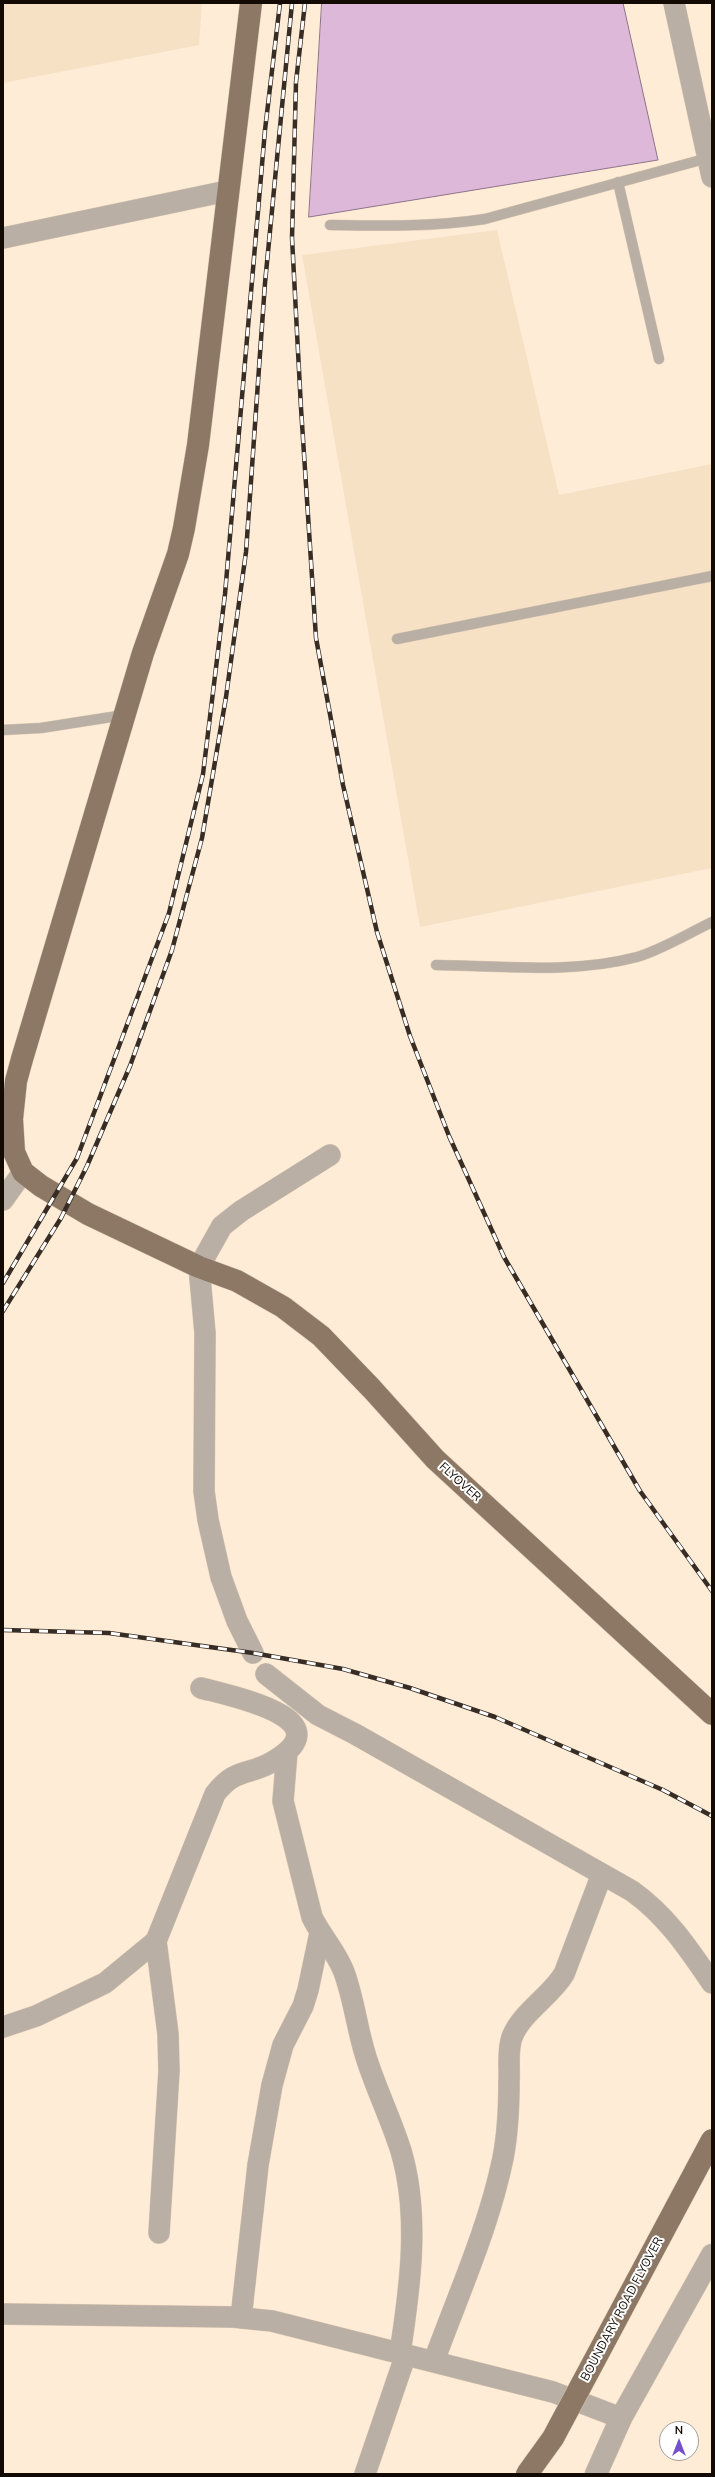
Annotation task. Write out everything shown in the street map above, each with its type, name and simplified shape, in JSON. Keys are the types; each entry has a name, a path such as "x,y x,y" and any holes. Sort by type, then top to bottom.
{"main road":[{"path":"23,1172 16,1158 12,1136 16,1081 124,715 178,554 189,501 251,3"},
{"name":"FLYOVER","path":"23,1172 41,1186 88,1214 199,1267 237,1281 270,1300 321,1336 372,1389 435,1459 712,1714"},
{"name":"BOUNDARY ROAD FLYOVER","path":"527,2474 553,2438 712,2140"}],"street":[{"path":"674,3 711,164"},
{"path":"3,238 227,191"},
{"path":"253,1653 237,1621 221,1577 208,1520 204,1491 205,1333 199,1267 222,1226 241,1211 330,1155"},
{"path":"3,1200 23,1172"},
{"path":"266,1674 318,1715 355,1734 602,1874 652,1906 680,1935 712,1983"},
{"path":"3,2027 36,2016 105,1984 156,1941 215,1794 224,1782 237,1773 271,1763 287,1752 297,1736 295,1727 286,1717 254,1701 201,1688"},
{"path":"287,1752 283,1791 285,1811 299,1857 312,1917 320,1933 335,1952 344,1972 366,2056 401,2152 409,2188 411,2216 408,2298 403,2353 365,2474"},
{"path":"434,2361 495,2191 503,2158 509,2128 509,2056 512,2037 521,2022 555,1989 564,1974 602,1874"},
{"path":"241,2318 258,2165 272,2085 283,2045 303,2006 308,1990 320,1933"},
{"path":"156,1941 168,2034 169,2071 158,2233"},
{"path":"596,2474 622,2418 712,2255"},
{"path":"3,2314 241,2318 272,2321 553,2392 622,2418"}],"lane":[{"path":"330,225 449,225 485,219 618,182 711,164"},
{"path":"618,182 659,359"},
{"path":"397,639 712,576"},
{"path":"3,730 41,728 124,715"},
{"path":"436,965 572,966 605,964 639,956 712,922"}],"shaded area":[{"path":"3,3 202,3 199,45 3,83"},
{"path":"497,230 559,495 712,464 712,868 420,927 302,255"}],"building":[{"path":"322,3 623,3 658,160 309,217"}],"railway":[{"path":"3,1283 77,1158 169,913 203,774 225,594 265,130 280,3"},
{"path":"3,1311 61,1218 87,1166 130,1066 172,950 202,838 226,697 246,552 265,283 292,3"},
{"path":"305,3 296,82 292,238 316,638 343,785 377,932 410,1036 449,1136 504,1257 640,1491 712,1591"},
{"path":"3,1630 109,1633 253,1653 343,1669 410,1688 495,1717 663,1790 712,1816"}]}
